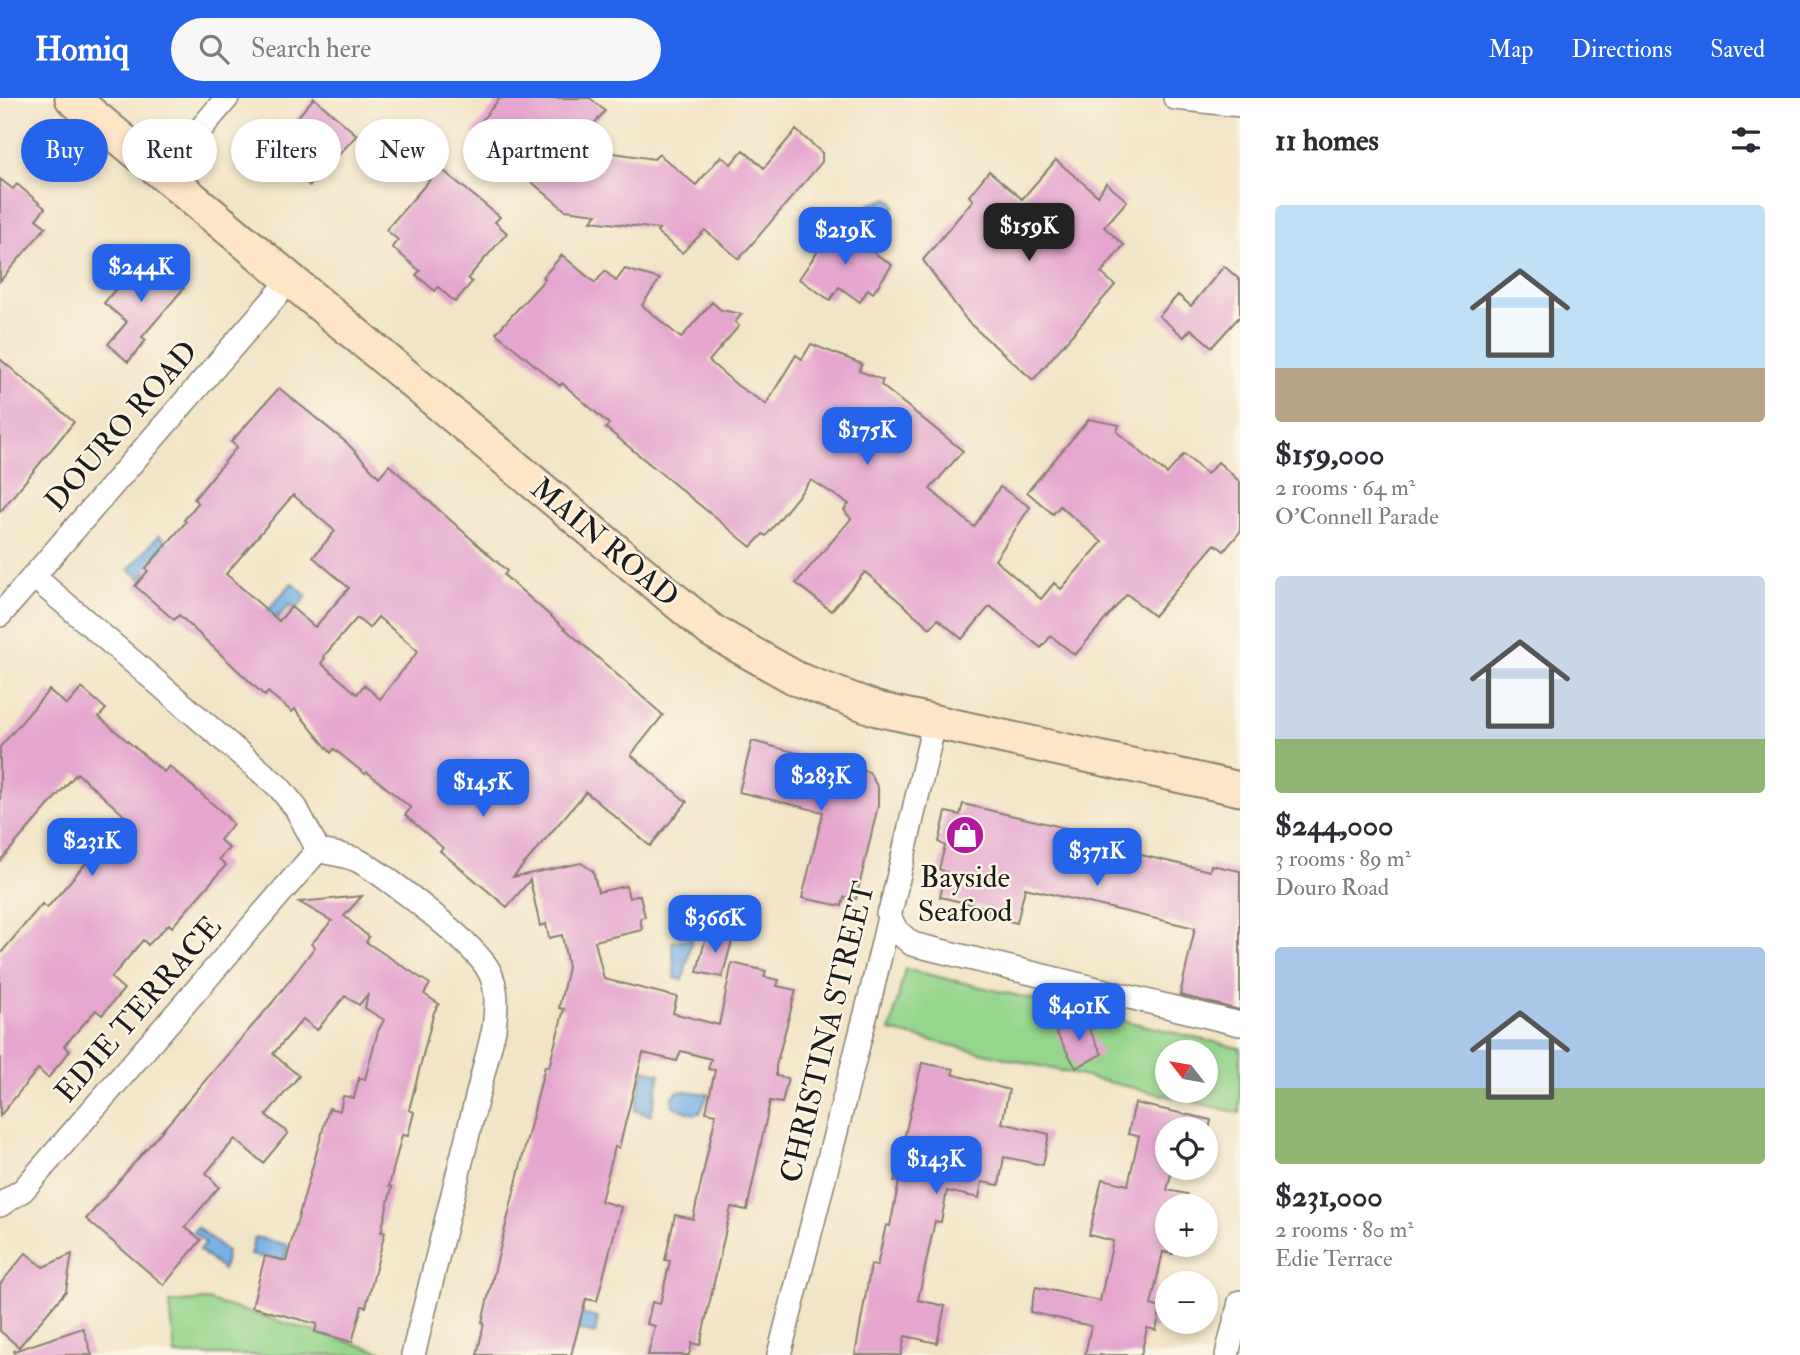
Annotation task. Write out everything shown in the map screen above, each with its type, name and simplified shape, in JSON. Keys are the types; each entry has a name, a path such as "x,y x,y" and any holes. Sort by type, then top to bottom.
{"main road":[{"name":"MAIN ROAD","path":"72,98 122,139"},
{"name":"MAIN ROAD","path":"174,182 712,631 797,679 877,709 1240,789"}],"street":[{"path":"209,119 227,98"},
{"path":"1175,98 1240,105"},
{"name":"DOURO ROAD","path":"0,615 291,279"},
{"path":"33,576 279,787 296,808 318,850 356,859 378,872 471,950 489,970 497,997 494,1029 413,1355"},
{"name":"CHRISTINA STREET","path":"779,1355 872,990 934,723"},
{"name":"EDIE TERRACE","path":"0,1205 23,1190 318,850"},
{"path":"888,914 896,930 912,944 1240,1024"},
{"path":"1227,1355 1240,1302"}],"green space":[{"path":"905,969 1206,1040 1155,1040 1155,1093 890,1031"},
{"path":"1218,1043 1240,1048 1240,1113 1197,1103 1218,1103"},
{"path":"207,1300 383,1352 382,1355 175,1355 170,1303"}],"water":[{"path":"889,198 895,204 891,215 881,220 870,232 862,233 854,226 853,218 871,204"},
{"path":"159,535 170,545 164,552 161,550 141,579 129,569"},
{"path":"292,583 307,596 296,609 290,604 273,622 264,614"},
{"path":"692,938 683,980 675,978 672,942"},
{"path":"644,1070 660,1074 651,1115 635,1111"},
{"path":"677,1092 708,1094 700,1113 693,1114 673,1106 672,1099"},
{"path":"197,1227 227,1252 223,1270 199,1250 206,1243 193,1232"},
{"path":"255,1237 288,1245 284,1260 250,1255"},
{"path":"558,1309 598,1318 595,1334 563,1325"}],"building":[{"path":"314,98 338,119 296,119"},
{"path":"500,98 590,98 605,111 598,119 483,119"},
{"path":"341,121 355,133 355,137 341,152"},
{"path":"796,130 822,153 822,162 739,259 705,230 682,253 657,232 659,229 591,221 597,214 565,210 532,182 613,182 613,153 654,159 659,154 696,185 721,156 731,164 743,150 764,168"},
{"path":"1056,160 1098,196 1106,183 1127,201 1104,227 1124,245 1101,273 1115,285 1033,380 968,322 923,260 973,200 969,196 989,171 1022,199"},
{"path":"449,175 500,217 495,222 507,233 468,278 472,282 455,302 438,287 435,291 416,275 420,271 392,247 398,240 386,230 428,182 449,182"},
{"path":"0,179 13,189 17,184 45,208 36,219 46,227 0,281"},
{"path":"835,226 892,265 873,293 868,289 860,302 839,287 830,300 799,279"},
{"path":"145,254 184,288 142,337 146,340 128,362 108,344 127,322 104,303"},
{"path":"562,255 595,283 605,271 616,281 625,269 660,279 642,305 681,338 712,302 721,310 742,314 735,322 739,326 709,361 738,386 766,404 796,355 802,359 811,344 862,364 859,371 883,380 881,385 963,451 930,489 974,527 1000,487 1030,507 995,560 1041,599 1054,583 1061,589 1102,542 1060,506 1053,514 1027,492 1089,419 1119,425 1117,432 1167,474 1184,454 1207,474 1218,462 1240,482 1240,532 1224,551 1215,544 1154,616 1127,594 1075,655 1051,636 1041,648 990,606 962,639 938,619 930,628 865,572 831,611 796,583 851,519 844,510 849,504 811,480 766,536 763,534 751,547 606,428 609,424 562,383 560,386 496,333 545,279 543,277"},
{"path":"1224,266 1240,280 1240,316 1212,347 1191,329 1184,337 1159,316 1178,295 1191,306"},
{"path":"0,359 74,422 0,512"},
{"path":"279,388 347,443 379,477 389,465 507,571 504,575 663,715 631,755 687,802 650,846 586,792 513,877 581,863 593,871 598,892 626,886 629,898 640,895 645,917 640,918 642,930 595,941 604,979 677,997 673,1013 719,1025 732,963 766,971 764,977 779,980 777,986 796,990 776,1066 776,1076 788,1078 782,1103 770,1101 747,1210 731,1207 700,1345 692,1343 689,1355 648,1355 655,1326 647,1324 652,1302 660,1304 670,1261 665,1260 675,1215 693,1219 716,1114 706,1112 715,1070 708,1069 711,1059 681,1051 677,1061 643,1053 619,1148 615,1147 601,1201 621,1207 597,1301 586,1299 571,1355 477,1355 484,1323 482,1322 545,1066 549,1067 564,1009 559,1008 568,967 562,935 549,938 546,924 540,926 530,880 507,907 440,851 443,848 405,815 411,808 334,749 331,753 295,709 292,712 268,692 265,696 179,615 174,620 135,586 148,571 145,569 186,522 184,520 198,503 194,499 237,447 231,442","holes":["293,495 335,531 313,557 349,588 315,627 291,607 279,621 226,574","378,617 418,651 380,699 364,685 357,694 321,663 325,658 323,657 357,618 369,628"]},
{"path":"82,688 106,709 99,717 164,772 169,766 233,824 220,840 229,848 219,859 226,865 172,927 169,924 148,945 143,940 111,978 124,989 102,1015 96,1010 64,1046 70,1051 48,1078 38,1069 0,1116 0,954 42,904 47,908 126,817 77,773 0,861 0,747 49,690 67,705"},
{"path":"752,741 869,772 878,788 878,806 856,899 844,897 842,906 802,898 823,812 739,792"},
{"path":"963,804 1083,832 1080,841 1210,871 1211,865 1240,871 1240,1010 1180,995 1195,928 1025,888 1017,923 986,916 988,908 940,897 946,872 939,869 945,846 939,842 946,812 960,815"},
{"path":"362,896 344,916 369,937 366,942 430,984 424,994 439,1004 434,1012 409,1110 414,1112 408,1136 402,1135 389,1186 392,1187 381,1232 385,1232 366,1307 362,1306 352,1342 315,1332 317,1324 252,1307 265,1256 286,1261 329,1108 340,1111 343,1096 354,1098 359,1078 365,1079 378,1031 384,1020 365,1008 368,994 359,1005 345,996 317,1030 303,1019 273,1054 299,1076 266,1115 288,1133 263,1163 235,1139 206,1173 219,1187 185,1227 201,1240 164,1285 86,1219 272,1003 315,947 311,944 332,921 299,902"},
{"path":"707,932 733,938 722,977 697,972"},
{"path":"1083,1017 1102,1054 1076,1068 1056,1032"},
{"path":"922,1063 954,1069 952,1074 1009,1090 1002,1123 1049,1134 1043,1165 1004,1157 999,1185 982,1182 979,1198 947,1191 941,1222 935,1221 918,1300 945,1306 937,1343 905,1336 901,1355 855,1355 871,1265 877,1266 886,1225 890,1226 899,1182 894,1181"},
{"path":"1135,1103 1198,1117 1155,1117 1155,1180 1170,1180 1167,1190 1187,1194 1155,1194 1155,1257 1162,1257 1159,1271 1155,1271 1151,1305 1155,1306 1155,1330 1147,1328 1141,1355 1085,1355 1091,1326 1030,1312 1036,1287 1100,1301 1113,1241 1089,1235 1102,1179 1128,1185 1139,1136 1128,1134"},
{"path":"26,1253 43,1267 72,1254 66,1291 19,1347 0,1331 0,1284"},
{"path":"83,1328 92,1355 15,1355 14,1351"}],"place":[{"name":"Bayside Seafood","path":"965,835"}]}
